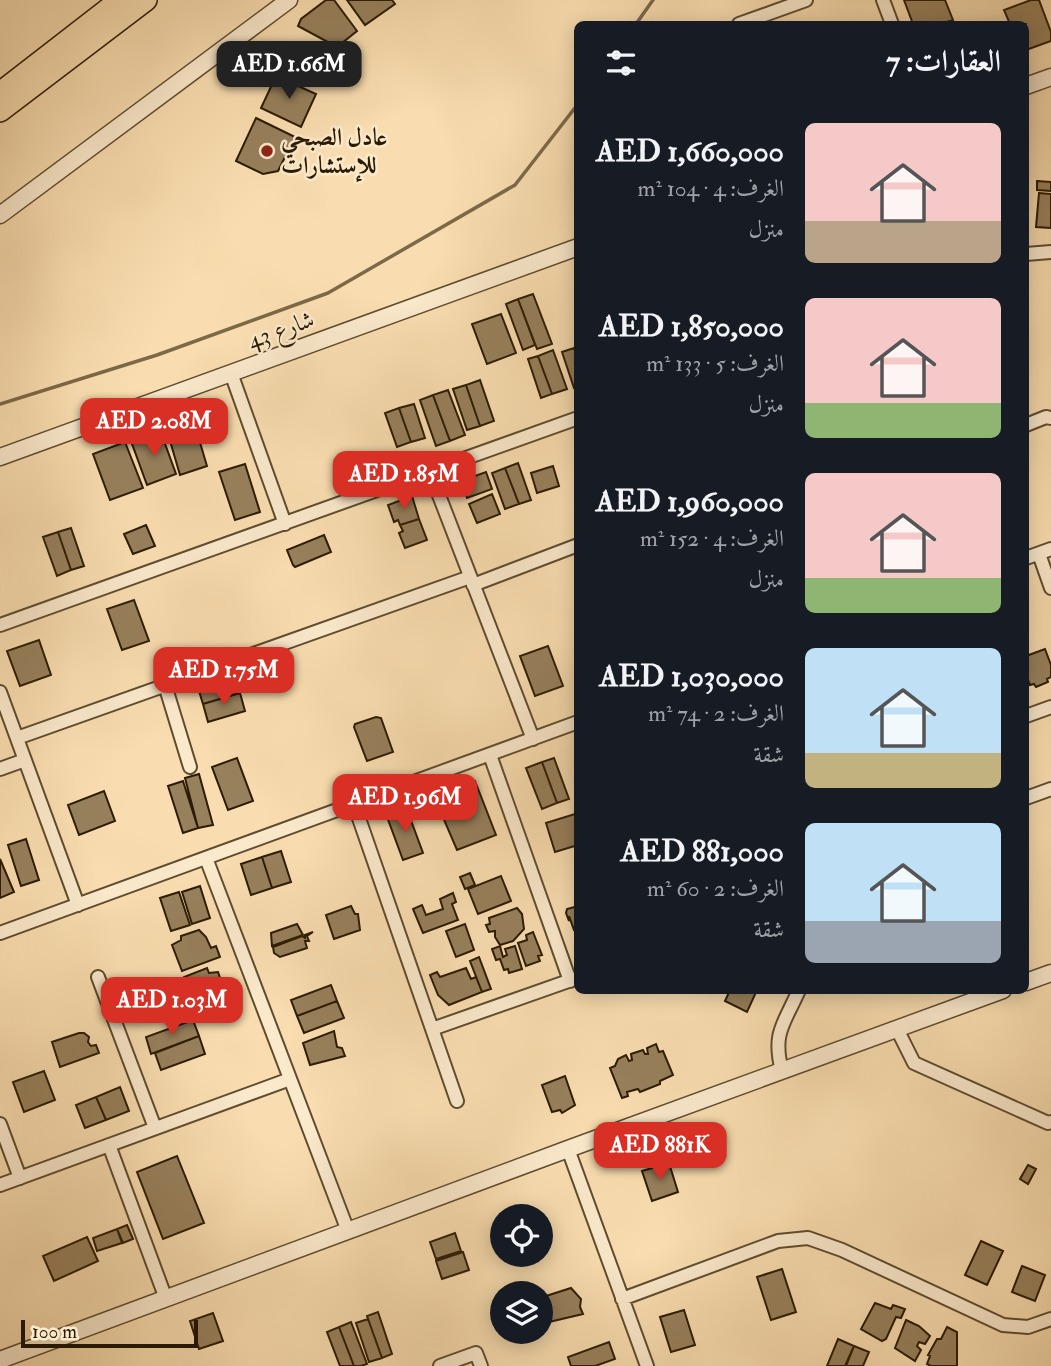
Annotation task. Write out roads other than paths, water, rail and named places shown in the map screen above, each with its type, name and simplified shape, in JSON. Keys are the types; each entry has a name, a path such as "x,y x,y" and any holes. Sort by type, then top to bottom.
{"main road":[{"path":"0,93 120,0"},
{"path":"0,111 146,0"}],"street":[{"path":"0,215 289,0"},
{"path":"747,21 806,0"},
{"path":"883,0 891,21"},
{"path":"1029,85 1051,77"},
{"name":"شارع 43","path":"0,457 574,248"},
{"path":"1029,254 1051,252"},
{"path":"231,373 285,524"},
{"path":"1029,424 1046,417 1051,418"},
{"path":"0,625 574,419"},
{"path":"430,472 533,739"},
{"path":"17,738 574,546"},
{"path":"1045,552 1051,588"},
{"path":"165,685 190,767"},
{"path":"0,692 78,905"},
{"path":"1029,715 1051,707"},
{"path":"0,933 574,724"},
{"path":"432,1029 574,979 490,755"},
{"path":"0,769 25,760"},
{"path":"1029,797 1051,789"},
{"path":"354,804 457,1101"},
{"path":"206,858 348,1231"},
{"path":"1029,981 1051,973"},
{"path":"98,976 155,1128"},
{"path":"782,1071 777,1038 797,994"},
{"path":"0,1360 23,1359 166,1299 992,994"},
{"path":"897,1029 914,1063 1050,1125"},
{"path":"0,1185 290,1079"},
{"path":"0,1124 20,1178"},
{"path":"108,1145 166,1299"},
{"path":"568,1149 647,1366"},
{"path":"622,1299 778,1241 808,1238 842,1250 1003,1325 1028,1326 1051,1319"},
{"path":"440,1366 476,1353 481,1366"}],"waterway":[{"path":"638,21 653,0"},
{"path":"0,404 157,355 328,293 515,185 574,109"}],"place":[{"name":"عادل الصبحي للإستشارات","path":"267,151"}]}
